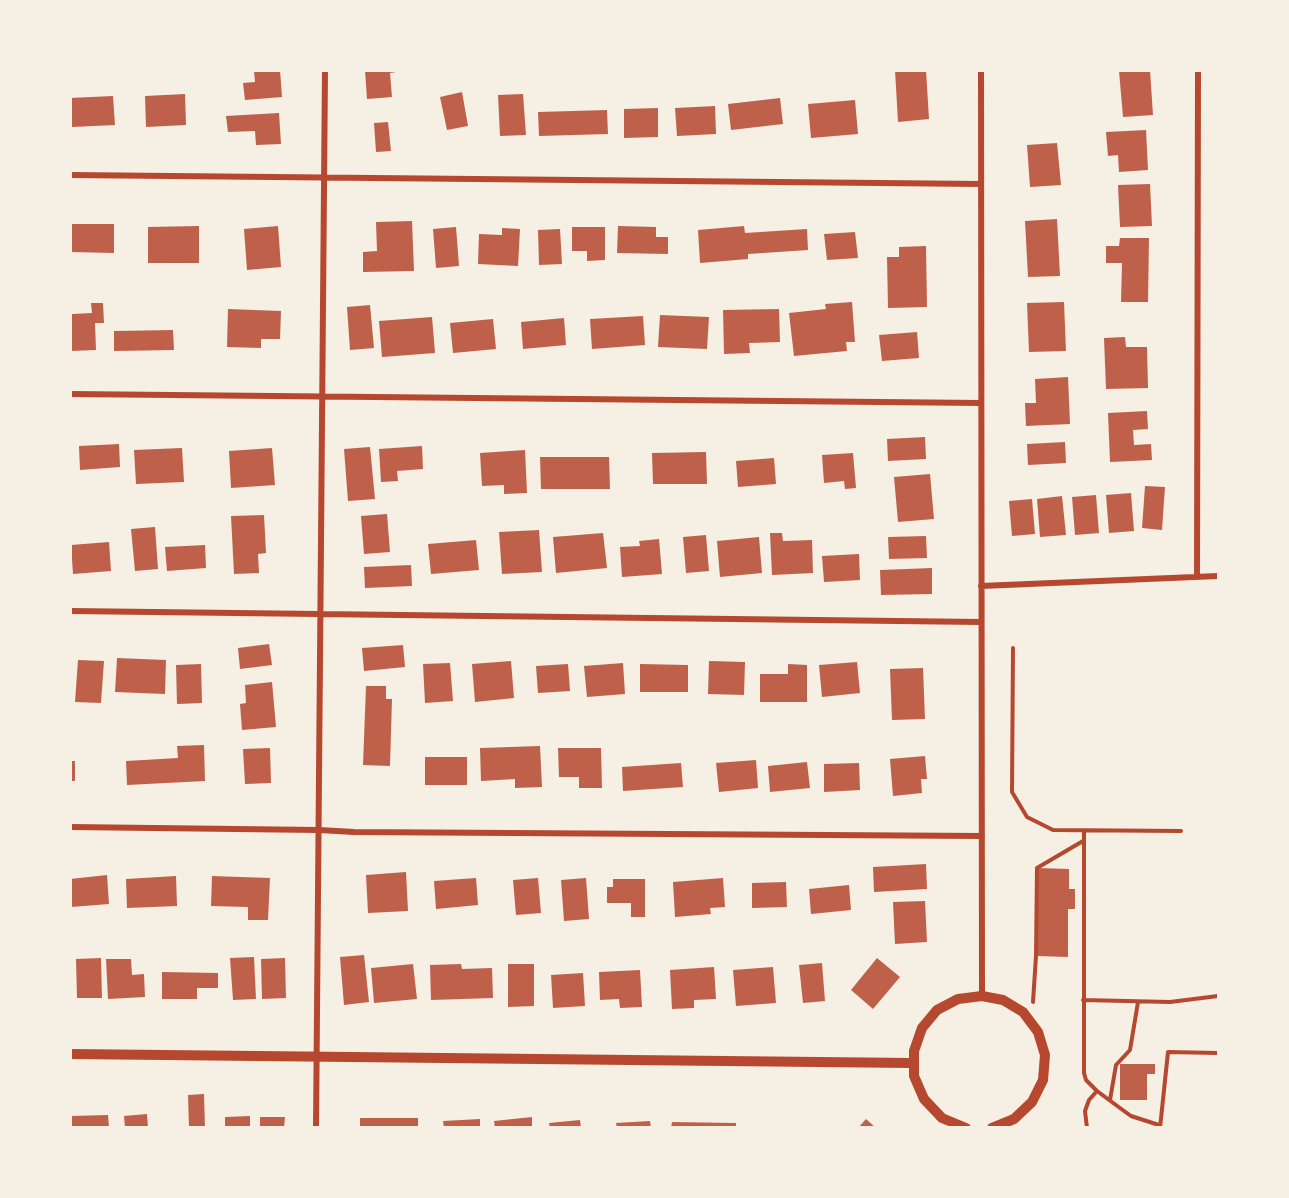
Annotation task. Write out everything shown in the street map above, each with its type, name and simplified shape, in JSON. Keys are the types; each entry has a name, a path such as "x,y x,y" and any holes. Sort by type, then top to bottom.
{"street":[{"path":"316,1128 326,70"},
{"path":"981,70 982,996"},
{"path":"1197,577 1198,70"},
{"path":"70,175 981,184"},
{"path":"70,394 981,402"},
{"path":"981,586 1218,576"},
{"path":"70,611 981,622"},
{"path":"70,827 354,832 982,836"},
{"path":"966,1128 942,1118 924,1100 916,1082 912,1063 917,1039 929,1018 937,1010 953,1001 970,996 982,996 1003,1000 1031,1021 1038,1032 1045,1055 1043,1080 1032,1102 1014,1119 992,1128"},
{"path":"70,1054 316,1056 357,1059 912,1063"}],"path":[{"path":"1013,648 1012,792 1027,817 1053,830 1181,831"},
{"path":"1084,831 1083,1000 1086,1080 1131,1116 1160,1126 1168,1052 1218,1053"},
{"path":"1031,1021 1036,956 1037,868 1084,840"},
{"path":"1083,1000 1170,1002 1218,996"},
{"path":"1110,1101 1116,1065 1130,1050 1138,1002"},
{"path":"1087,1128 1085,1111 1089,1100 1097,1091"}],"building":[{"path":"280,70 282,97 245,100 243,83 255,82 254,71"},
{"path":"365,70 396,70 390,73 392,97 367,99"},
{"path":"895,70 926,70 929,119 898,122"},
{"path":"1150,70 1153,115 1123,117 1119,71"},
{"path":"462,92 468,126 447,130 440,97"},
{"path":"185,94 186,125 146,127 145,96"},
{"path":"523,94 526,135 500,136 498,95"},
{"path":"113,96 115,125 72,127 70,98"},
{"path":"780,98 783,124 731,130 728,104"},
{"path":"855,100 858,134 811,138 808,104"},
{"path":"715,106 716,134 677,136 675,108"},
{"path":"658,108 658,137 624,138 624,109"},
{"path":"607,110 608,134 539,136 538,112"},
{"path":"279,113 281,144 256,145 255,131 228,132 226,116"},
{"path":"388,122 391,151 376,152 374,123"},
{"path":"1146,130 1148,170 1119,172 1118,155 1108,156 1106,132"},
{"path":"1057,143 1061,185 1030,187 1027,145"},
{"path":"1150,184 1152,226 1120,227 1118,185"},
{"path":"1057,219 1060,276 1028,277 1025,221"},
{"path":"412,221 414,271 363,272 363,252 377,251 376,222"},
{"path":"70,224 114,224 114,253 70,252"},
{"path":"199,226 199,263 148,263 148,227"},
{"path":"278,226 281,267 247,270 244,229"},
{"path":"618,226 656,227 656,237 668,237 668,254 617,253"},
{"path":"744,226 745,233 807,229 808,250 748,254 748,259 700,263 698,230"},
{"path":"456,227 459,266 436,268 433,229"},
{"path":"572,227 605,227 605,260 587,261 587,251 572,251"},
{"path":"502,228 520,229 518,266 478,264 479,234 502,235"},
{"path":"560,229 562,264 539,265 538,230"},
{"path":"855,232 858,258 827,260 824,234"},
{"path":"1120,238 1149,238 1148,302 1121,302 1122,263 1106,263 1106,246 1119,246"},
{"path":"926,246 927,307 888,308 887,257 899,257 899,247"},
{"path":"852,302 855,342 846,342 847,351 794,356 789,313 826,309 825,304"},
{"path":"1064,302 1066,351 1029,352 1027,303"},
{"path":"91,303 103,303 104,323 95,323 96,350 70,351 72,314 92,313"},
{"path":"370,305 374,348 350,350 347,307"},
{"path":"228,309 281,311 280,339 261,339 261,348 227,347"},
{"path":"779,309 780,342 749,343 750,353 724,354 723,310"},
{"path":"660,315 709,317 707,349 658,347"},
{"path":"643,316 645,345 592,349 590,319"},
{"path":"432,317 435,353 382,357 379,321"},
{"path":"564,318 566,345 523,349 521,322"},
{"path":"493,319 496,349 453,353 450,323"},
{"path":"173,330 174,350 114,351 114,331"},
{"path":"917,332 919,358 882,361 879,335"},
{"path":"1125,337 1126,347 1147,347 1148,388 1106,389 1104,338"},
{"path":"1068,377 1070,424 1026,426 1025,403 1036,403 1035,379"},
{"path":"1147,411 1148,429 1133,430 1134,445 1151,444 1152,460 1110,462 1108,413"},
{"path":"925,437 926,459 888,461 887,439"},
{"path":"1065,442 1066,463 1028,465 1027,444"},
{"path":"119,444 120,467 80,470 79,446"},
{"path":"422,446 423,469 397,471 398,481 381,482 379,449"},
{"path":"370,447 375,499 348,501 344,449"},
{"path":"182,448 184,482 136,484 134,450"},
{"path":"272,448 275,485 231,488 229,451"},
{"path":"525,450 527,493 504,494 504,485 482,486 480,453"},
{"path":"706,452 707,484 653,484 652,453"},
{"path":"853,453 856,488 845,489 844,481 824,483 822,455"},
{"path":"540,457 609,457 610,489 541,489"},
{"path":"774,458 776,484 738,487 736,461"},
{"path":"930,474 934,519 898,522 894,477"},
{"path":"1145,486 1165,487 1162,530 1142,528"},
{"path":"1131,493 1134,531 1109,533 1106,495"},
{"path":"1096,495 1099,533 1075,535 1072,497"},
{"path":"1062,496 1066,535 1040,537 1037,499"},
{"path":"1032,499 1035,534 1012,536 1009,501"},
{"path":"387,514 390,552 364,554 361,516"},
{"path":"264,515 266,553 258,554 259,573 234,574 231,516"},
{"path":"155,527 158,569 135,571 131,529"},
{"path":"539,530 542,572 502,574 499,532"},
{"path":"603,533 607,568 556,573 553,537"},
{"path":"770,533 782,533 783,541 812,540 813,573 772,575"},
{"path":"706,535 709,571 686,573 683,537"},
{"path":"926,536 927,558 889,559 888,537"},
{"path":"759,537 762,573 720,577 717,541"},
{"path":"659,539 662,574 622,577 620,547 640,546 639,541"},
{"path":"476,540 479,570 431,574 428,544"},
{"path":"109,542 111,571 73,574 71,545"},
{"path":"205,545 206,568 167,571 165,547"},
{"path":"859,554 860,580 824,582 822,556"},
{"path":"411,565 412,586 365,588 364,567"},
{"path":"932,568 932,594 881,595 880,570"},
{"path":"269,644 272,665 240,669 238,648"},
{"path":"403,645 405,667 364,671 362,648"},
{"path":"117,658 166,660 165,694 115,692"},
{"path":"78,660 104,661 101,703 75,702"},
{"path":"511,661 514,698 475,702 472,664"},
{"path":"709,661 745,662 744,695 708,694"},
{"path":"857,662 860,693 822,697 819,665"},
{"path":"450,663 453,701 425,703 423,664"},
{"path":"623,663 625,694 587,697 584,666"},
{"path":"201,664 202,703 177,704 176,665"},
{"path":"568,664 570,691 538,693 536,666"},
{"path":"640,664 688,665 688,692 640,692"},
{"path":"788,664 807,665 807,702 760,702 760,674 788,674"},
{"path":"923,668 925,719 892,720 890,669"},
{"path":"272,682 276,727 242,730 240,704 246,703 245,685"},
{"path":"366,686 386,686 386,699 392,699 390,766 363,765"},
{"path":"204,745 205,781 127,785 126,761 178,758 177,746"},
{"path":"540,746 542,787 515,788 515,779 481,781 480,748"},
{"path":"270,748 271,783 245,784 243,749"},
{"path":"558,748 601,748 602,788 579,788 579,777 559,777"},
{"path":"925,756 927,779 921,779 922,793 893,796 890,759"},
{"path":"425,757 467,757 467,785 425,785"},
{"path":"756,760 758,788 719,792 716,763"},
{"path":"70,761 75,761 75,781 70,781"},
{"path":"807,762 810,788 770,792 768,766"},
{"path":"681,763 683,787 623,791 622,767"},
{"path":"859,763 860,790 824,792 824,764"},
{"path":"926,864 927,889 874,892 873,867"},
{"path":"1038,868 1069,869 1069,889 1075,889 1075,909 1068,909 1068,957 1037,956"},
{"path":"406,872 408,911 368,913 366,875"},
{"path":"107,875 109,904 71,907 70,879"},
{"path":"176,876 177,906 127,908 126,879"},
{"path":"212,876 270,878 268,920 248,920 248,907 211,906"},
{"path":"476,878 478,905 436,909 434,881"},
{"path":"538,878 541,913 516,915 513,880"},
{"path":"586,878 589,919 564,921 561,880"},
{"path":"723,878 725,907 710,908 711,914 675,917 673,882"},
{"path":"613,879 645,879 645,917 631,917 631,903 607,903 607,887 613,887"},
{"path":"786,882 787,907 752,908 752,883"},
{"path":"849,885 851,910 811,914 809,889"},
{"path":"925,901 927,942 895,944 893,902"},
{"path":"364,955 369,1002 344,1005 340,957"},
{"path":"254,957 256,999 233,1000 230,958"},
{"path":"101,958 102,998 77,998 76,959"},
{"path":"285,958 286,998 262,999 261,959"},
{"path":"877,958 900,977 873,1009 851,990"},
{"path":"106,959 131,959 132,975 144,974 145,997 108,999"},
{"path":"822,963 825,1001 803,1003 799,965"},
{"path":"413,964 417,999 374,1003 371,968"},
{"path":"461,964 462,969 492,968 493,998 431,1000 430,965"},
{"path":"508,964 534,964 534,1006 508,1007"},
{"path":"714,967 716,999 694,1000 694,1008 672,1009 670,970"},
{"path":"773,967 776,1003 736,1006 733,970"},
{"path":"640,970 642,1007 620,1008 619,999 600,1000 599,972"},
{"path":"162,972 218,973 218,988 197,988 197,999 162,999"},
{"path":"583,973 585,1006 553,1008 551,975"},
{"path":"1120,1064 1155,1064 1155,1074 1147,1074 1147,1100 1120,1100"},
{"path":"204,1094 205,1128 189,1128 188,1095"},
{"path":"147,1114 148,1128 125,1128 124,1116"},
{"path":"108,1115 109,1128 70,1128 70,1116"},
{"path":"250,1116 250,1128 225,1128 225,1117"},
{"path":"260,1117 285,1117 284,1128 260,1128"},
{"path":"532,1117 532,1128 495,1128 494,1121"},
{"path":"360,1118 418,1118 418,1128 360,1128"},
{"path":"480,1119 480,1128 444,1128 443,1121"},
{"path":"866,1119 876,1128 858,1128"},
{"path":"580,1120 581,1128 550,1128 549,1123"},
{"path":"650,1121 651,1128 617,1128 616,1123"},
{"path":"672,1122 736,1123 736,1128 671,1128"}]}
